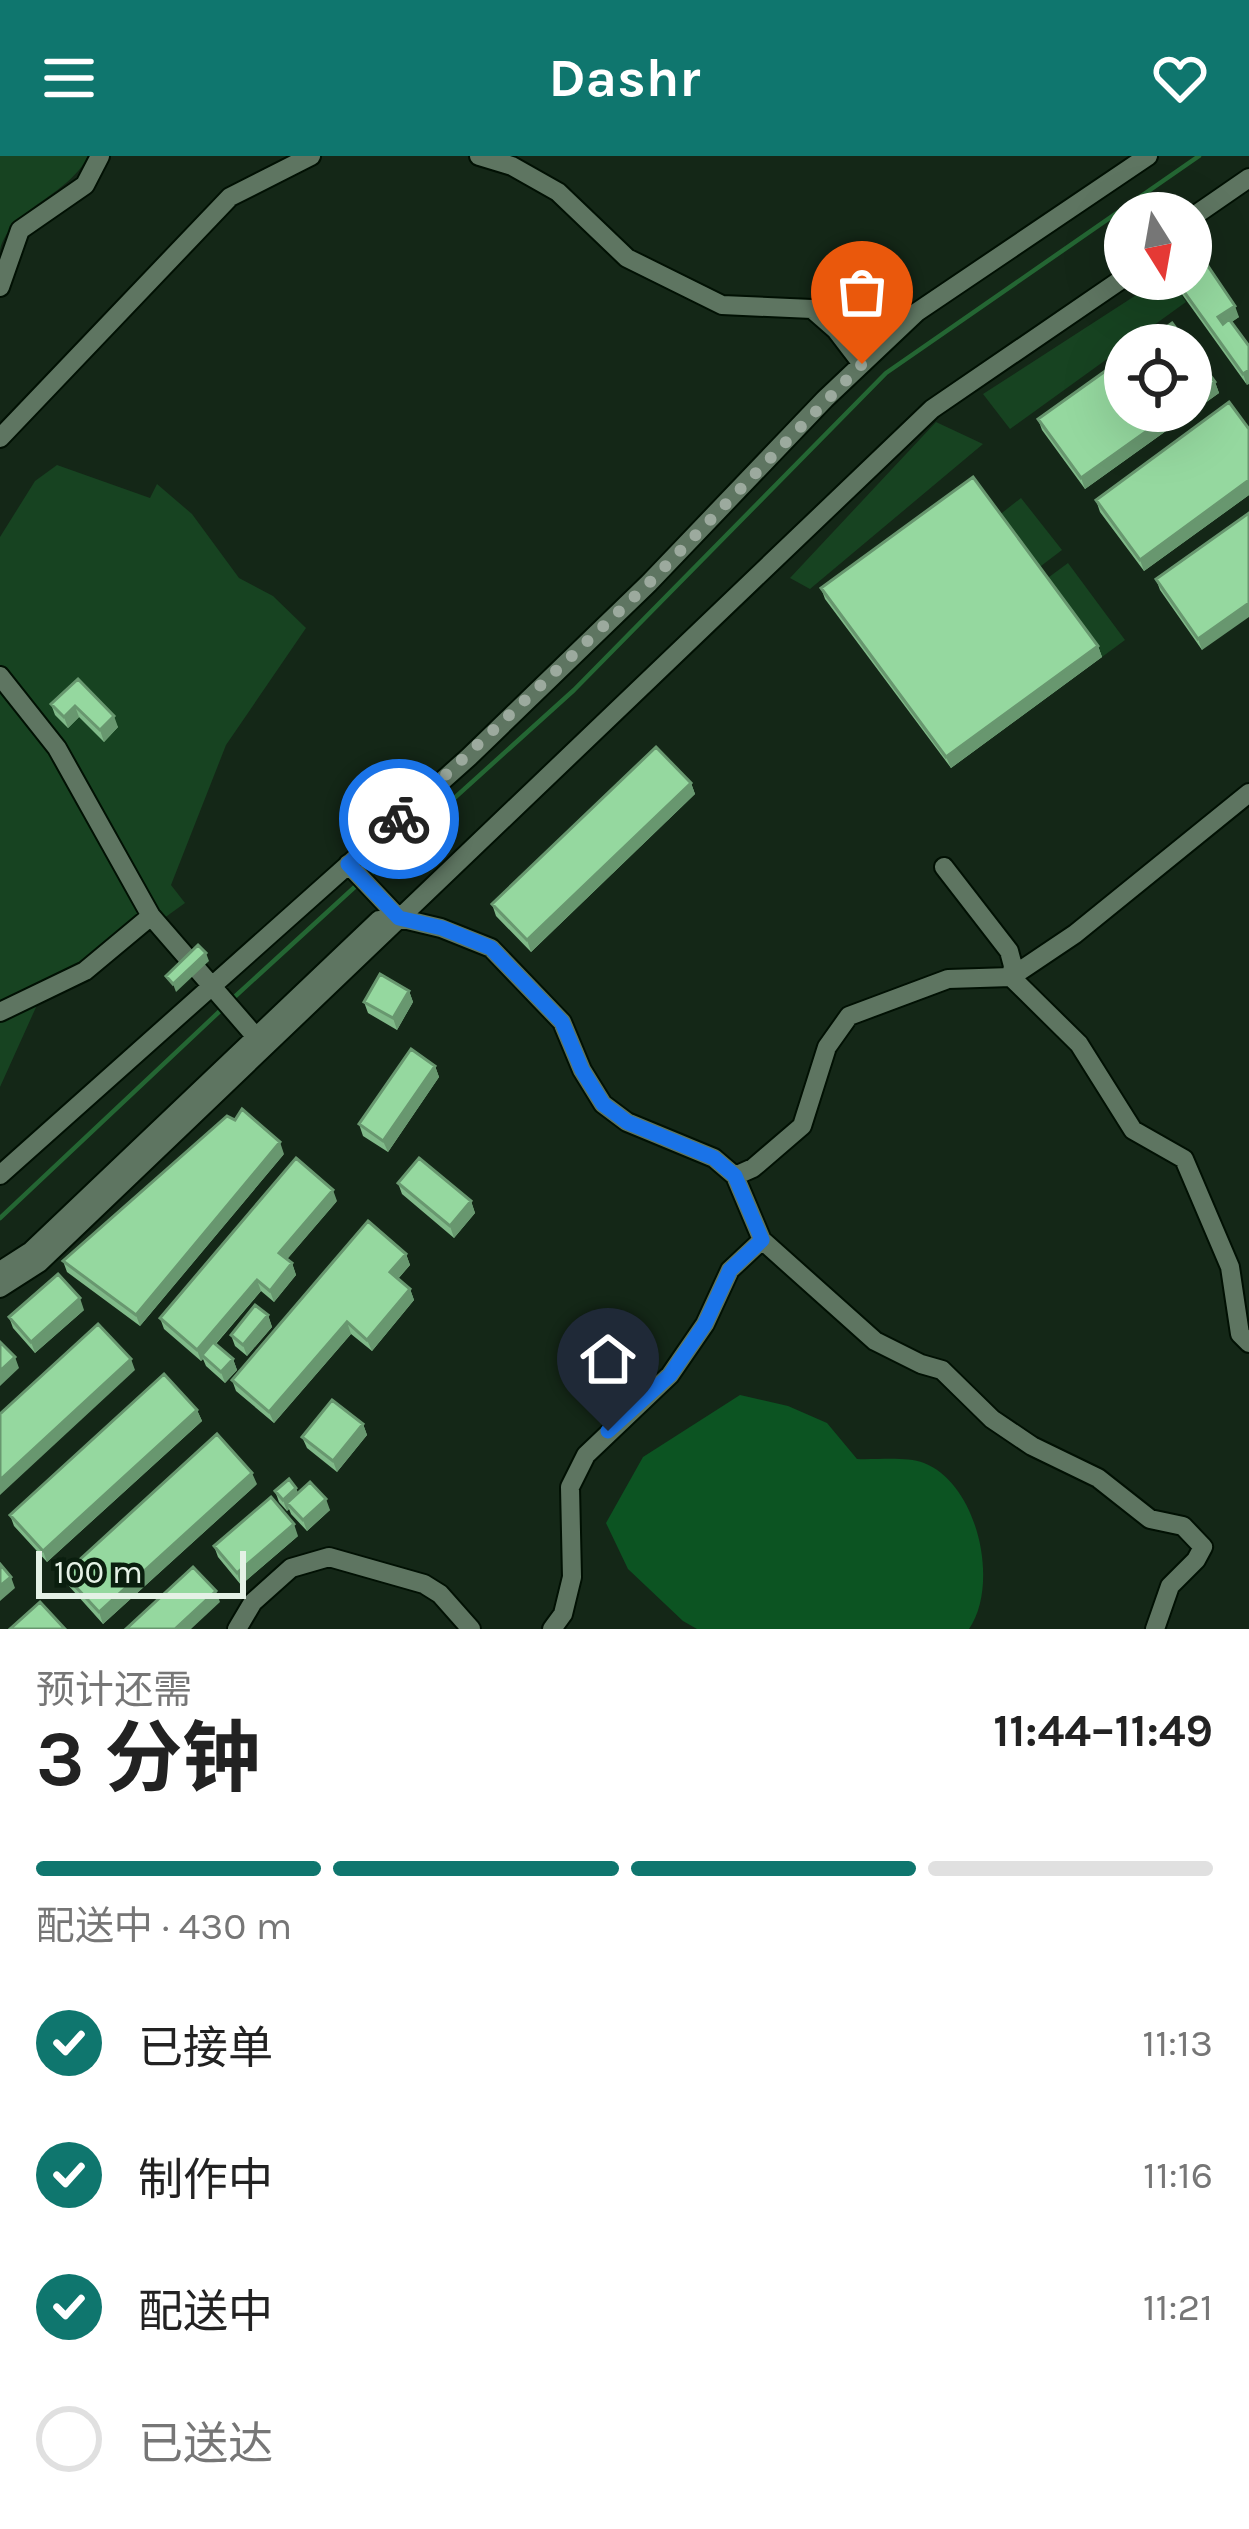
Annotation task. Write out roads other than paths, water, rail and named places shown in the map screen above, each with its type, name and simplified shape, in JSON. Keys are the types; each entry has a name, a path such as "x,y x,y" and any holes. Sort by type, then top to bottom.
{"street":[{"path":"0,287 20,230 85,185 100,156"},
{"path":"0,438 230,197 311,156"},
{"path":"479,156 512,166 559,192 628,258 722,305 812,309 836,330 862,364"},
{"path":"0,1175 469,757 917,312 1148,156"},
{"path":"1212,204 1249,178"},
{"path":"1212,218 1249,192"},
{"path":"0,1288 39,1263 925,401 1104,277"},
{"path":"0,1271 31,1251 932,409 1104,291"},
{"path":"0,676 57,748 151,916 256,1037"},
{"path":"735,1176 753,1168 802,1126 827,1047 849,1016 948,980 1011,977 1075,934 1249,793"},
{"path":"348,864 395,914 491,948 562,1022 603,1104 627,1122 714,1158 735,1176 762,1240 875,1341 942,1370 992,1419 1032,1446 1099,1478 1150,1519 1193,1533 1203,1547 1170,1586 1155,1629"},
{"path":"944,867 1009,951 1011,977"},
{"path":"0,1012 85,971 151,916"},
{"path":"1011,977 1079,1044 1133,1130 1184,1159 1230,1267 1240,1334 1249,1343"},
{"path":"552,1629 563,1614 572,1577 570,1487 586,1455 670,1375 705,1324 730,1270 762,1240"},
{"path":"237,1629 254,1601 290,1568 329,1557 424,1584 440,1594 471,1629"}],"waterway":[{"path":"367,877 574,690 886,373 1199,156"},
{"path":"229,1002 358,884"},
{"path":"0,1218 221,1010"}]}
